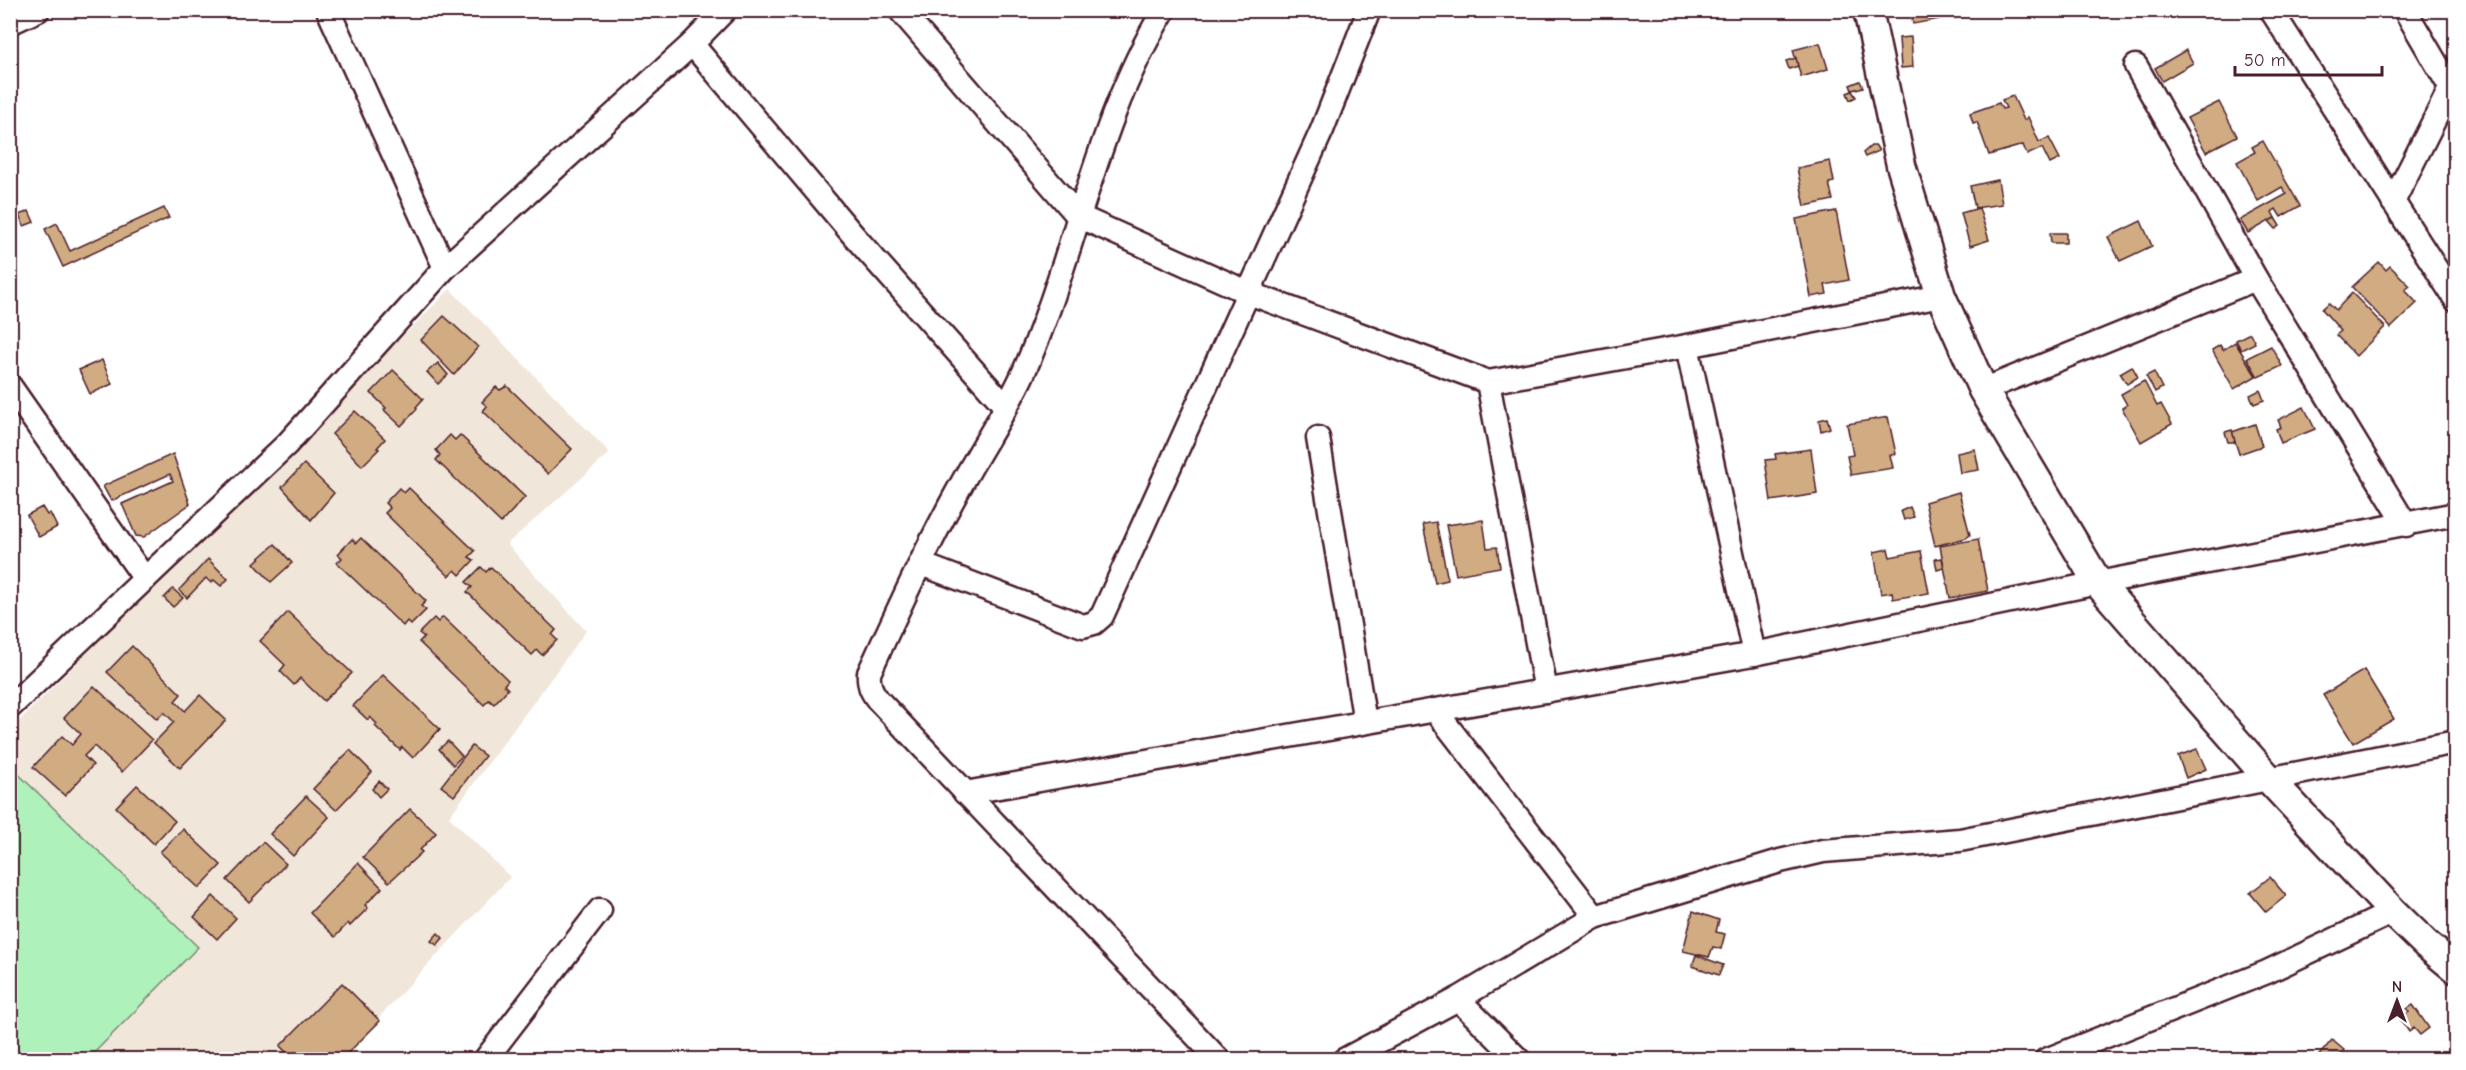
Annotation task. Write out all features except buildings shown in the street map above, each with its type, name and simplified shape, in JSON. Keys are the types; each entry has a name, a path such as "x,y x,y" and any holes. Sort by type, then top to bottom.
{"main road":[{"path":"1868,10 1901,165 1941,296 1983,390 2098,583 2269,779 2393,912 2456,969"}],"street":[{"path":"10,23 38,10"},
{"path":"328,10 445,268"},
{"path":"10,707 287,444 445,268 692,44 725,10"},
{"path":"900,10 1078,216 1249,293 1488,382 1688,346 1941,296"},
{"path":"1164,10 1118,102 1023,374 960,486 869,673 868,681 878,700 1219,1059"},
{"path":"921,564 1083,626 1094,624 1102,616 1322,130 1369,10"},
{"path":"2271,10 2456,300"},
{"path":"2393,202 2453,82 2405,10"},
{"path":"692,44 854,236 1006,407"},
{"path":"2136,66 2256,279 2406,525"},
{"path":"1983,390 2256,279"},
{"path":"1688,346 1754,654"},
{"path":"1488,382 1546,691"},
{"path":"10,386 20,413 145,579"},
{"path":"1318,438 1365,722"},
{"path":"965,793 1754,654 2098,583 2456,514"},
{"path":"1435,710 1595,917"},
{"path":"1344,1059 1458,999 1595,917 1780,861 1823,851 1960,840 2456,742"},
{"path":"485,1059 600,910"},
{"path":"2046,1059 2267,972 2393,912"},
{"path":"1458,999 1519,1059"}],"shaded area":[{"path":"450,289 610,453 507,544 586,631 449,817 510,877 340,1059 11,1060 11,729"}],"green space":[{"path":"10,766 198,947 88,1059 21,1059 11,1049"}]}
